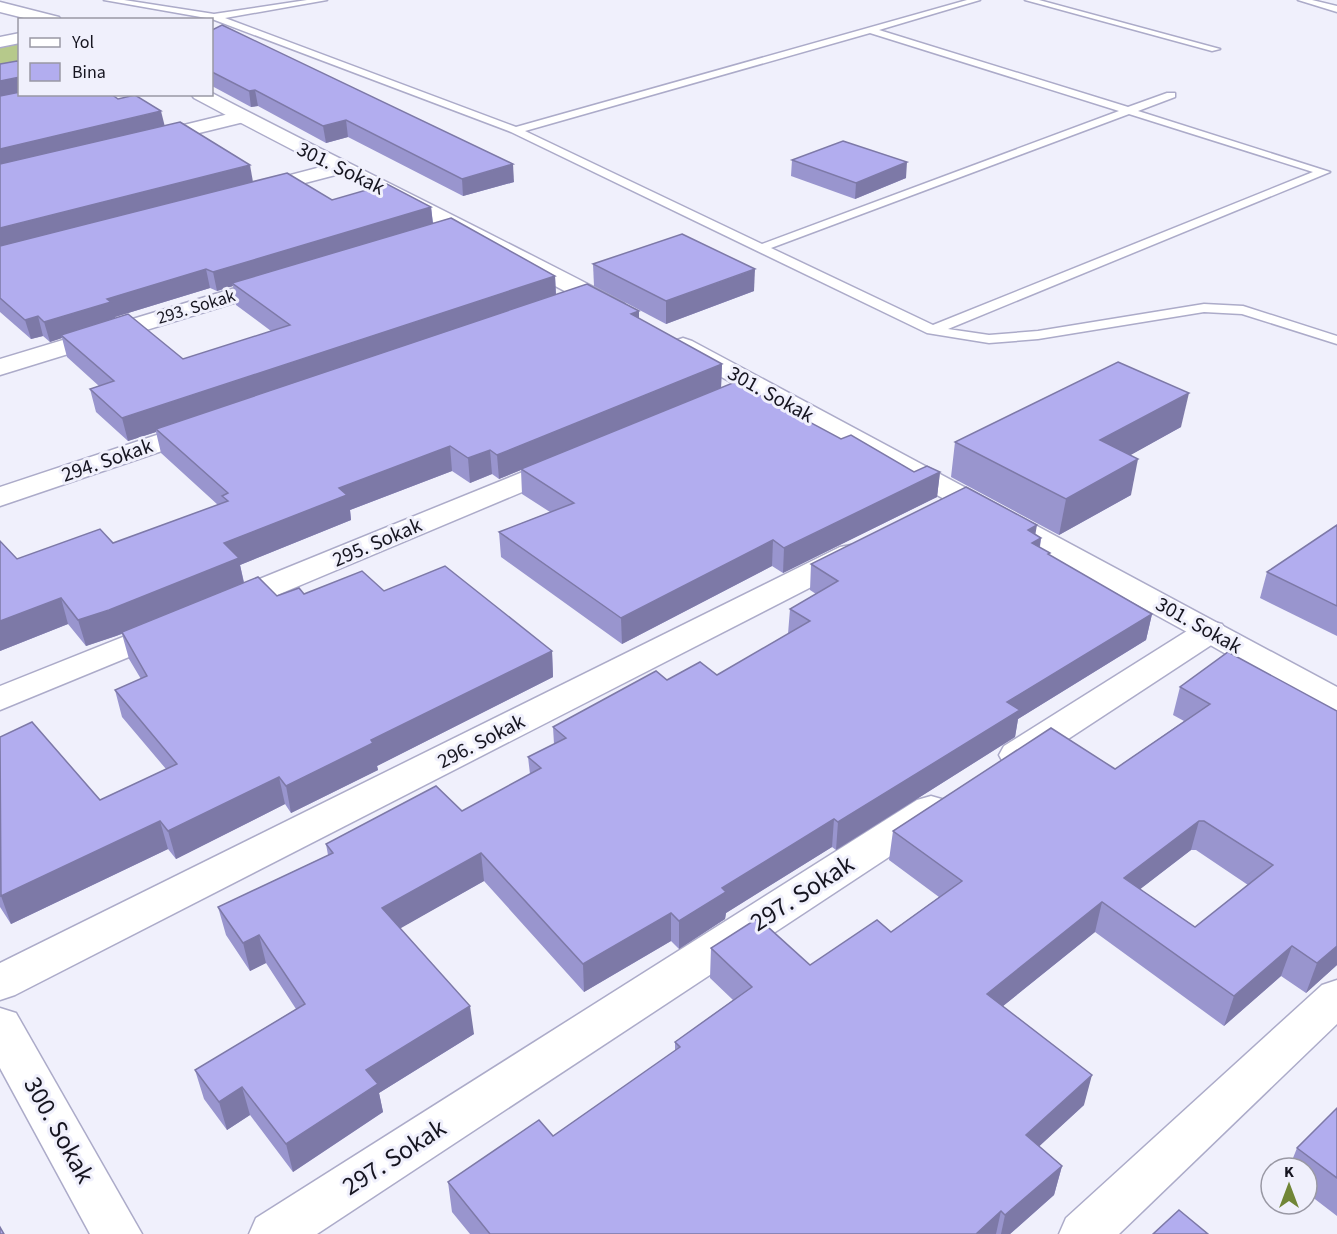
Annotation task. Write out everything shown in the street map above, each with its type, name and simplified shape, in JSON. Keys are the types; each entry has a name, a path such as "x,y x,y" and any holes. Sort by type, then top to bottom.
{"street":[{"path":"0,7 45,18"},
{"path":"0,42 18,38"},
{"name":"301. Sokak","path":"204,96 340,168 460,226 590,295 1337,702"},
{"path":"126,145 241,117"},
{"path":"238,195 340,168"},
{"path":"427,236 460,226"},
{"name":"293. Sokak","path":"0,367 303,274"},
{"path":"558,305 590,295"},
{"path":"722,399 754,385"},
{"name":"294. Sokak","path":"0,498 230,418"},
{"name":"295. Sokak","path":"0,699 590,453"},
{"path":"930,514 962,498"},
{"name":"296. Sokak","path":"0,983 877,541"},
{"name":"297. Sokak","path":"274,1234 1210,631"},
{"path":"1084,1234 1337,997"},
{"name":"300. Sokak","path":"0,1026 117,1234"}],"lane":[{"path":"108,0 214,17 515,130 932,330 989,339 1038,335 1204,309 1243,310 1337,340"},
{"path":"214,17 323,0"},
{"path":"515,130 976,0"},
{"path":"1029,0 1215,49"},
{"path":"1302,0 1337,9"},
{"path":"870,30 1324,172 932,330"},
{"path":"760,248 1171,95"}],"green space":[{"path":"18,44 18,64 0,68 0,48"}],"building":[{"path":"222,25 513,164 462,179 346,120 323,126 255,90 249,91 213,73 213,30"},
{"path":"18,61 18,77 0,81 0,64"},
{"path":"18,92 18,96 114,96 118,99 137,96 161,111 0,149 0,96"},
{"path":"180,122 250,165 0,228 0,164"},
{"path":"843,141 907,162 856,183 792,160"},
{"path":"287,173 332,200 387,184 431,207 213,272 206,269 107,299 111,302 44,322 38,316 25,320 0,298 0,246"},
{"path":"451,218 555,276 122,418 90,389 114,381 61,335 128,314 183,359 290,325 232,283"},
{"path":"682,234 755,269 666,301 593,264"},
{"path":"587,284 639,311 631,314 722,364 497,455 490,450 468,458 450,446 339,488 347,495 224,543 239,558 109,610 78,620 61,598 0,621 0,541 17,559 100,529 113,543 228,501 222,496 228,493 156,429"},
{"path":"1118,362 1189,393 1100,440 1138,459 1066,499 955,442"},
{"path":"735,382 841,439 851,435 914,472 927,466 940,472 784,548 773,540 621,618 499,532 574,503 521,469"},
{"path":"966,487 1037,525 1028,530 1041,538 1032,543 1050,553 1048,554 1152,614 1007,702 1020,710 838,822 834,819 722,888 726,892 679,921 671,913 583,964 481,853 382,908 470,1006 366,1070 378,1084 286,1144 242,1087 219,1102 195,1070 305,1004 259,935 243,943 218,907 333,853 326,844 436,786 462,811 541,768 528,757 566,738 553,727 656,671 667,680 700,662 717,675 810,621 790,609 838,581 811,564"},
{"path":"1337,525 1337,606 1267,572"},
{"path":"445,566 552,651 371,740 373,743 286,786 279,777 168,831 160,821 1,896 0,737 32,722 100,800 177,764 115,690 147,676 122,632 258,577 277,596 299,588 304,594 362,571 384,591"},
{"path":"1228,652 1337,711 1337,946 1317,963 1292,946 1234,996 1102,902 987,994 1092,1075 1026,1135 1062,1166 1005,1215 1001,1211 976,1234 490,1234 448,1182 539,1120 553,1136 680,1047 675,1042 752,987 711,948 758,918 810,965 877,920 891,932 962,881 893,831 1051,728 1115,769 1210,704 1180,687","holes":["1199,821 1204,821 1273,865 1195,927 1124,878"]},
{"path":"1337,1108 1337,1178 1319,1164 1319,1156 1308,1156 1297,1148"},
{"path":"1179,1210 1208,1234 1153,1234"}]}
